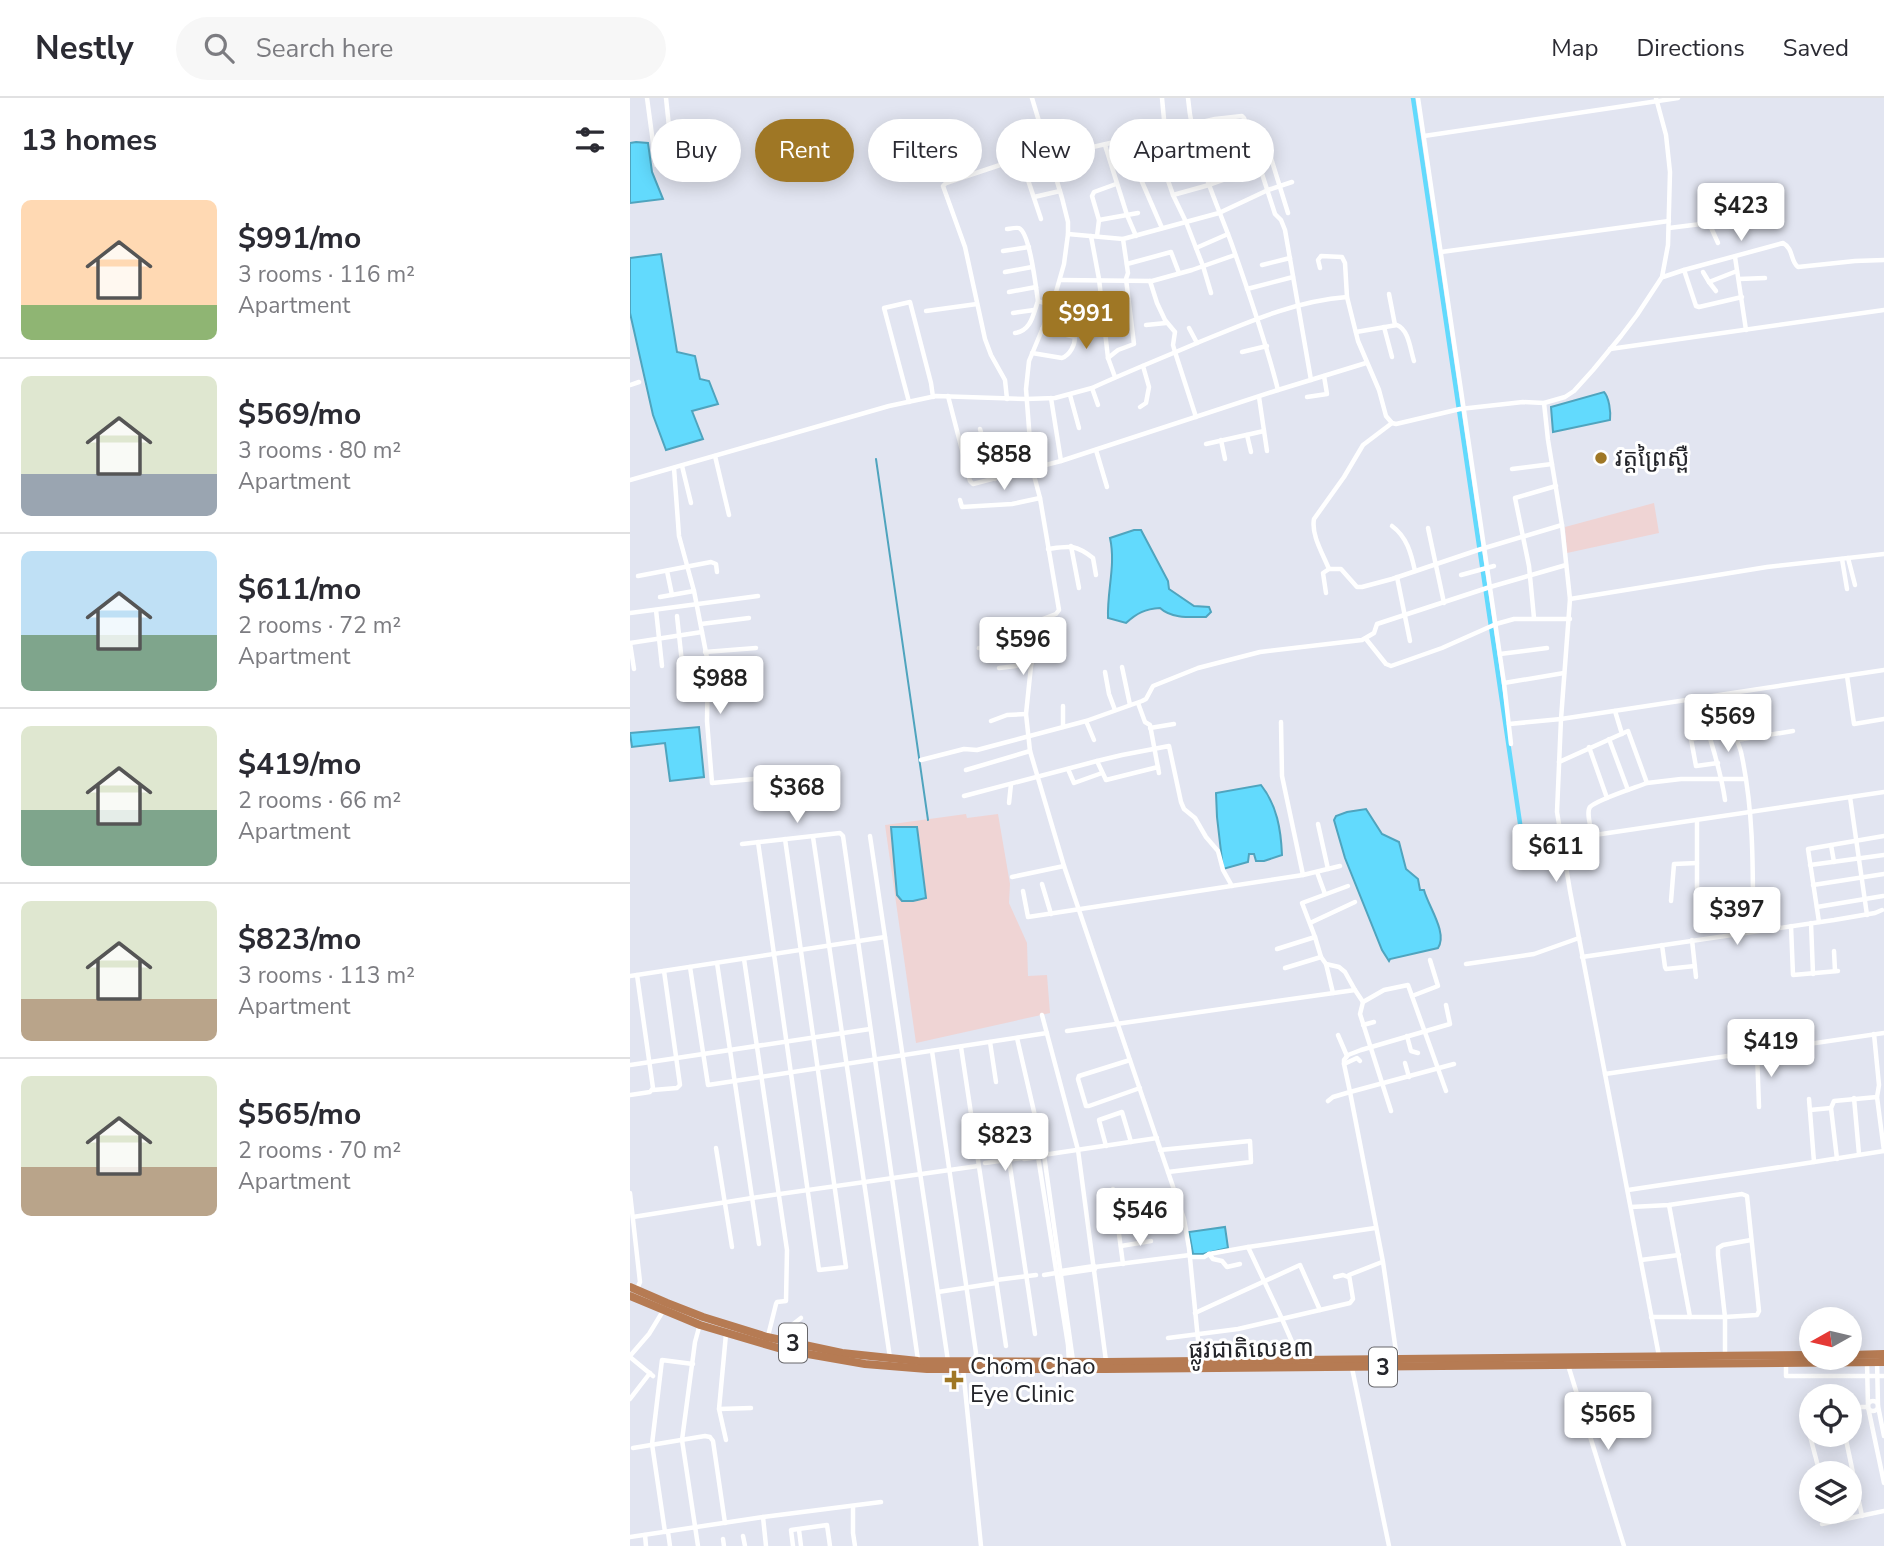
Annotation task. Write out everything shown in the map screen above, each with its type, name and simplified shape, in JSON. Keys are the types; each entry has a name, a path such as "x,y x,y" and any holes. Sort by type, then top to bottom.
{"highway":[{"name":"ផ្លូវជាតិលេខ៣","path":"632,1291 663,1311 787,1342 842,1353 948,1362 963,1366"},
{"name":"ផ្លូវជាតិលេខ៣","path":"632,1291 726,1333 785,1350 898,1367 1568,1365 1725,1356 1799,1355"},
{"name":"ផ្លូវជាតិលេខ៣","path":"1862,1357 1867,1358"},
{"name":"ផ្លូវជាតិលេខ៣","path":"975,1366 1071,1362 1106,1366 1200,1361 1397,1359 1786,1363 1881,1358"}],"street":[{"path":"647,98 656,165 673,165 666,98"},
{"path":"1032,98 1038,119"},
{"path":"1162,98 1164,119"},
{"path":"1188,98 1190,119"},
{"path":"1418,98 1511,744"},
{"path":"1424,136 1657,99 1678,98"},
{"path":"1329,569 1312,525 1363,445 1392,423 1461,409 1523,402 1544,403 1570,394 1637,315 1662,277 1668,245 1671,191 1668,149 1657,99"},
{"path":"1215,119 1242,116 1244,119"},
{"path":"1095,147 1109,144"},
{"path":"1105,145 1116,184 1136,236"},
{"path":"996,167 944,184 944,191 965,247 985,339 1004,380 1007,399"},
{"path":"1274,169 1288,213"},
{"path":"1029,182 1041,219"},
{"path":"1057,182 1068,222 1064,264 1052,306 1029,361 1026,399 1032,468 1040,498 1059,610 1056,614 1040,620 1026,714 1027,737 1064,866 1184,1219 1200,1361"},
{"path":"1142,182 1162,228"},
{"path":"1168,182 1203,266 1211,293"},
{"path":"1207,182 1267,346 1278,390"},
{"path":"1173,195 1220,182"},
{"path":"1265,182 1275,214 1285,230 1311,380"},
{"path":"1068,234 1124,239 1219,213 1292,182"},
{"path":"1115,377 1108,358 1094,236 1100,220 1092,196 1094,192 1116,184"},
{"path":"1034,197 1060,191"},
{"path":"1100,220 1138,213"},
{"path":"1669,228 1709,223 1731,213"},
{"path":"1441,252 1669,220"},
{"path":"1709,223 1718,243"},
{"path":"1007,229 1019,228 1029,247 1038,301 1025,331 1015,333"},
{"path":"1196,248 1228,234"},
{"path":"1108,358 1118,350 1133,345 1124,239"},
{"path":"1662,277 1783,243 1790,249 1794,264 1798,267 1884,260"},
{"path":"1003,251 1029,247"},
{"path":"1127,264 1171,252 1179,273"},
{"path":"1060,280 1150,281 1235,255"},
{"path":"1320,268 1319,257 1342,257 1345,263 1347,297 1356,332 1366,363 1379,390 1386,416 1392,423"},
{"path":"1735,257 1746,330"},
{"path":"1262,265 1290,258"},
{"path":"1006,272 1032,267"},
{"path":"1684,270 1696,306 1742,297"},
{"path":"1709,282 1738,271"},
{"path":"1703,272 1716,291"},
{"path":"1247,289 1293,277"},
{"path":"1739,279 1765,278"},
{"path":"1150,281 1157,303 1175,332 1173,345 1196,417"},
{"path":"1009,292 1036,287"},
{"path":"1389,293 1395,325"},
{"path":"630,480 933,397 1026,399 1070,395 1257,318 1298,304 1347,297"},
{"path":"1038,301 1052,306"},
{"path":"909,402 884,308 910,302 933,397"},
{"path":"926,311 977,304"},
{"path":"1013,313 1034,310"},
{"path":"1609,349 1884,310"},
{"path":"1146,325 1167,322"},
{"path":"1356,332 1401,326 1414,361"},
{"path":"1384,327 1392,357"},
{"path":"1189,328 1196,343"},
{"path":"1032,354 1062,358 1066,357 1074,346 1075,337 1042,329"},
{"path":"1242,352 1267,346"},
{"path":"948,396 972,483 1061,461 1366,363"},
{"path":"1140,407 1146,403 1149,387 1143,366"},
{"path":"1307,397 1327,394 1324,376"},
{"path":"630,385 639,382"},
{"path":"1092,388 1098,405"},
{"path":"1070,395 1079,428"},
{"path":"1259,397 1267,451"},
{"path":"1051,398 1061,461"},
{"path":"1544,403 1570,599 1561,719 1558,812 1582,957 1659,1360"},
{"path":"980,429 995,479"},
{"path":"1206,444 1264,431"},
{"path":"1247,435 1251,452"},
{"path":"1221,440 1225,459"},
{"path":"1097,450 1107,487"},
{"path":"715,456 729,514"},
{"path":"1512,469 1552,464"},
{"path":"682,466 691,503"},
{"path":"674,468 679,536 697,604 708,663 707,721 712,783 816,773"},
{"path":"1534,618 1530,575 1515,498 1556,486"},
{"path":"960,500 962,507 1012,504 1040,498"},
{"path":"1326,593 1323,573 1329,569 1341,569 1359,587 1562,525"},
{"path":"1392,526 1401,533 1411,552 1415,570"},
{"path":"1429,528 1444,603"},
{"path":"1048,550 1071,545 1091,556 1096,575"},
{"path":"1071,545 1079,588"},
{"path":"1570,599 1767,567 1884,554"},
{"path":"1845,558 1855,585"},
{"path":"1845,558 1847,589"},
{"path":"638,576 714,562 717,572"},
{"path":"922,760 964,749 977,750 1086,721 1138,703 1146,699 1153,686 1199,668 1260,652 1366,639 1374,633 1377,624 1566,565"},
{"path":"1461,575 1494,566"},
{"path":"667,571 672,595"},
{"path":"1397,577 1410,641"},
{"path":"660,597 694,591"},
{"path":"630,613 758,596"},
{"path":"656,610 662,666"},
{"path":"677,617 682,663"},
{"path":"701,624 749,618"},
{"path":"1366,639 1386,664 1391,666 1514,619 1570,619"},
{"path":"634,669 630,643 702,632"},
{"path":"705,652 755,648"},
{"path":"979,648 1033,655"},
{"path":"1500,654 1547,648"},
{"path":"999,668 1016,666 1022,653"},
{"path":"1122,667 1130,705"},
{"path":"1509,724 1561,719 1884,670"},
{"path":"1105,672 1115,710"},
{"path":"1504,683 1564,673"},
{"path":"1847,676 1854,724 1884,719"},
{"path":"1723,695 1737,740 1750,811 1753,931"},
{"path":"1757,699 1762,735"},
{"path":"1097,761 1107,780 1158,770 1150,725 1144,722 1138,703"},
{"path":"1063,706 1063,727"},
{"path":"1728,715 1758,710"},
{"path":"1615,711 1622,733"},
{"path":"991,721 1007,715 1026,714"},
{"path":"1086,721 1094,740"},
{"path":"1281,722 1282,776 1303,875"},
{"path":"1150,728 1174,724"},
{"path":"1559,762 1636,728"},
{"path":"1737,740 1793,730"},
{"path":"1628,731 1647,783"},
{"path":"1718,763 1696,766 1691,739 1706,736 1710,738 1718,763 1723,780 1725,800"},
{"path":"1609,739 1628,790"},
{"path":"964,796 1097,761 1169,746 1184,809 1195,818 1218,851 1223,870 1232,886"},
{"path":"1589,747 1607,799"},
{"path":"966,770 1030,751"},
{"path":"1068,769 1074,783 1102,773"},
{"path":"1592,835 1589,808 1647,783 1681,779 1745,779"},
{"path":"1009,803 1011,784"},
{"path":"1562,840 1884,793"},
{"path":"1850,797 1867,915"},
{"path":"1697,820 1697,888"},
{"path":"1318,824 1328,869"},
{"path":"742,844 840,833 842,836 918,1361"},
{"path":"813,836 890,1359"},
{"path":"870,836 948,1362"},
{"path":"1819,922 1808,849 1884,836"},
{"path":"758,842 820,1270 846,1267 785,839"},
{"path":"1831,845 1834,862"},
{"path":"1810,865 1884,855"},
{"path":"1671,901 1674,864 1697,863"},
{"path":"1012,877 1064,866"},
{"path":"1023,891 1028,917 1303,875 1340,866"},
{"path":"1317,872 1325,894"},
{"path":"1813,885 1884,874"},
{"path":"1042,884 1051,914"},
{"path":"1333,993 1326,964 1302,903 1348,886"},
{"path":"1817,907 1883,896"},
{"path":"1310,923 1354,902"},
{"path":"1582,957 1867,915 1882,909"},
{"path":"1811,923 1813,974"},
{"path":"1791,926 1794,975 1836,971 1834,951"},
{"path":"653,1090 633,975 885,937"},
{"path":"1277,949 1315,937"},
{"path":"1466,964 1534,954 1579,938"},
{"path":"1692,940 1696,977"},
{"path":"1662,945 1666,969 1695,966"},
{"path":"1285,968 1321,957"},
{"path":"744,959 787,1250 786,1301 776,1304 767,1337"},
{"path":"1412,996 1438,986 1430,960"},
{"path":"717,963 759,1244"},
{"path":"1326,964 1339,967 1349,977 1363,1002"},
{"path":"690,967 708,1085 1047,1033"},
{"path":"630,1095 679,1087 664,971"},
{"path":"1391,1111 1360,1014 1363,1002 1384,989 1406,985 1446,1091"},
{"path":"1067,1031 1354,990"},
{"path":"1397,1359 1383,1262 1344,1060 1347,1056 1370,1047 1450,1024 1446,1005"},
{"path":"1042,1016 1078,1151 1106,1366"},
{"path":"1363,1025 1374,1022"},
{"path":"630,1065 870,1029"},
{"path":"1605,1074 1884,1033"},
{"path":"1628,1190 1884,1151 1877,1097 1879,1085 1874,1034"},
{"path":"1338,1035 1347,1056"},
{"path":"1407,1036 1411,1051 1418,1053"},
{"path":"1017,1038 1041,1157 1071,1362"},
{"path":"990,1042 996,1082"},
{"path":"961,1047 1006,1346"},
{"path":"933,1051 975,1366"},
{"path":"1757,1051 1759,1107"},
{"path":"1344,1063 1357,1058 1360,1061"},
{"path":"1130,1060 1079,1076 1084,1102 1089,1106 1140,1088"},
{"path":"1405,1063 1409,1077"},
{"path":"1328,1101 1333,1097 1454,1064"},
{"path":"1836,1159 1831,1108 1833,1101 1877,1097"},
{"path":"1854,1098 1859,1154"},
{"path":"1809,1099 1814,1162"},
{"path":"1810,1110 1831,1108"},
{"path":"1106,1146 1099,1120 1122,1112 1131,1142"},
{"path":"985,1163 1041,1157 1157,1138"},
{"path":"1160,1150 1250,1141 1251,1162 1168,1172"},
{"path":"716,1148 732,1247"},
{"path":"1009,1160 1035,1334"},
{"path":"633,1217 978,1166"},
{"path":"1113,1189 1123,1264"},
{"path":"630,1193 640,1282 632,1291"},
{"path":"1631,1207 1669,1205 1745,1194 1747,1196 1759,1311 1757,1315 1651,1317"},
{"path":"1669,1205 1690,1317"},
{"path":"1044,1275 1190,1256 1204,1257 1248,1247 1375,1228"},
{"path":"1725,1356 1725,1317 1718,1248 1751,1240"},
{"path":"1121,1245 1151,1241"},
{"path":"1248,1247 1300,1360"},
{"path":"1209,1254 1227,1267 1240,1264"},
{"path":"1641,1260 1679,1255"},
{"path":"1335,1277 1348,1277 1383,1262"},
{"path":"1195,1313 1300,1265 1320,1310"},
{"path":"938,1292 1036,1275"},
{"path":"1168,1338 1238,1329 1353,1301 1348,1277"},
{"path":"630,1399 652,1374 630,1357 663,1311"},
{"path":"787,1342 792,1325 801,1318"},
{"path":"698,1546 682,1440 695,1342 701,1321"},
{"path":"726,1333 719,1409 726,1440"},
{"path":"1867,1358 1868,1407 1884,1483"},
{"path":"1881,1358 1884,1436"},
{"path":"670,1546 652,1444 662,1360 693,1364"},
{"path":"1786,1363 1786,1376 1881,1376"},
{"path":"1568,1365 1624,1546"},
{"path":"963,1366 981,1546"},
{"path":"1351,1367 1390,1546"},
{"path":"1868,1407 1873,1401 1881,1406"},
{"path":"1862,1407 1868,1407"},
{"path":"719,1409 751,1408"},
{"path":"633,1448 710,1437 713,1441 725,1523"},
{"path":"630,1537 881,1502"},
{"path":"853,1506 855,1546"},
{"path":"1862,1516 1884,1511"},
{"path":"763,1517 766,1546"},
{"path":"793,1546 791,1531 827,1525 830,1546"},
{"path":"799,1529 801,1546"},
{"path":"645,1535 646,1546"},
{"path":"743,1536 745,1546"},
{"path":"723,1539 724,1546"}],"shaded area":[{"path":"1654,503 1659,533 1567,553 1565,527"},
{"path":"966,814 967,818 998,814 1010,884 1009,903 1027,943 1028,976 1047,975 1050,1013 916,1043 885,825"}],"water":[{"path":"630,143 648,143 651,182 656,182 663,199 630,203"},
{"path":"661,254 677,352 695,356 700,379 709,381 718,404 692,411 703,439 666,450 653,415 630,313 630,258"},
{"path":"1604,392 1609,405 1610,420 1553,432 1551,407"},
{"path":"1141,530 1168,581 1169,589 1194,606 1209,607 1211,612 1206,617 1176,616 1160,608 1142,612 1126,623 1108,618 1112,558 1110,538"},
{"path":"699,727 704,777 670,781 665,743 632,747 630,733"},
{"path":"1261,785 1277,818 1282,855 1256,861 1254,854 1249,854 1248,862 1223,869 1216,793"},
{"path":"1366,809 1382,834 1399,842 1406,869 1418,879 1420,890 1424,890 1441,935 1438,948 1389,961 1382,950 1345,858 1334,820 1336,816 1347,812"},
{"path":"891,827 917,827 926,898 902,901 897,895"},
{"path":"1225,1227 1228,1248 1193,1254 1189,1232"}],"waterway":[{"path":"1413,98 1521,830"},
{"path":"876,459 928,820"}],"place":[{"name":"វត្តព្រៃស្ពឺ","path":"1601,458"},
{"name":"Chom Chao Eye Clinic","path":"954,1380"}]}
